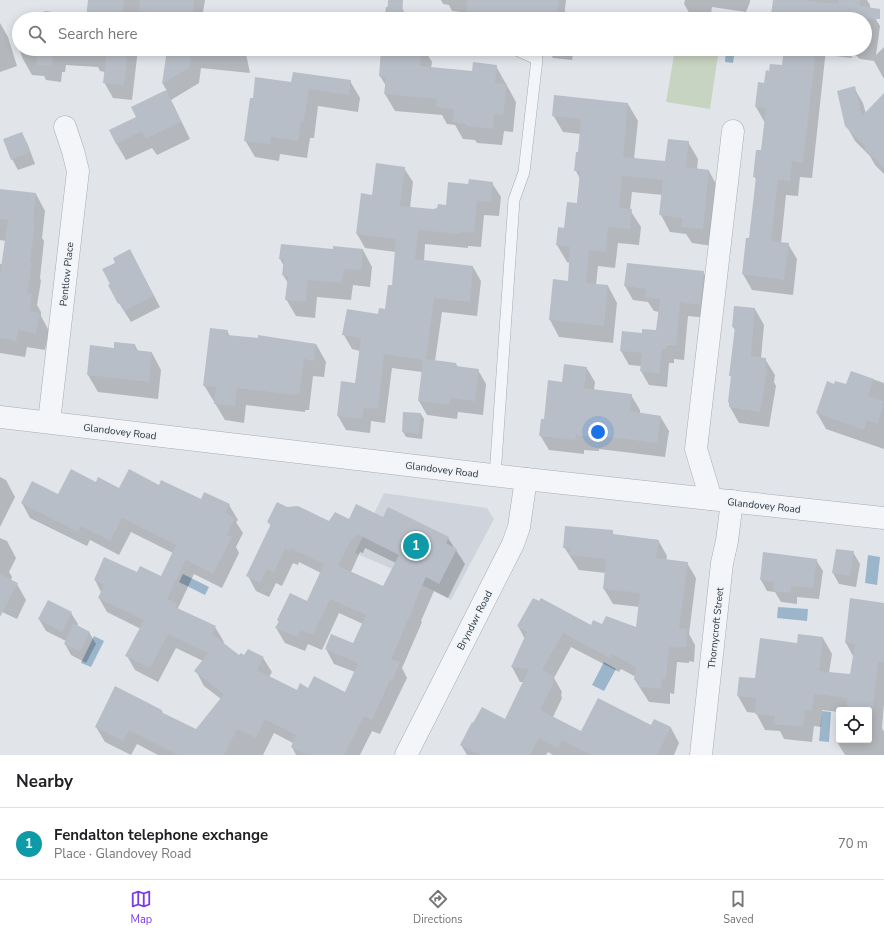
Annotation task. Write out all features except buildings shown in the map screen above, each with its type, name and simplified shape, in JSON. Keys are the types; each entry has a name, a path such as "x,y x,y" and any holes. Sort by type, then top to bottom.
{"street":[{"name":"Pentlow Place","path":"49,422 78,171 65,128"},
{"path":"710,499 696,449 733,131"},
{"name":"Glandovey Road","path":"0,417 526,480 884,518"},
{"name":"Bryndwr Road","path":"406,755 513,544 519,527 526,480"},
{"name":"Thornycroft Street","path":"701,755 722,563 727,541 732,501"}],"lane":[{"path":"495,476 514,200 524,172 537,59 530,56"}],"shaded area":[{"path":"384,493 487,508 494,519 451,600 390,568 355,553"}],"green space":[{"path":"674,56 718,56 710,109 666,102"}],"water":[{"path":"725,56 734,56 733,63 725,62"},
{"path":"868,555 880,557 877,585 865,583"},
{"path":"183,574 209,587 205,595 179,582"},
{"path":"778,607 808,609 807,621 777,618"},
{"path":"94,636 104,641 91,667 81,663"},
{"path":"604,662 616,669 604,691 592,685"},
{"path":"822,711 831,712 829,742 819,741"}],"place":[{"name":"Fendalton telephone exchange","path":"416,546"}]}
